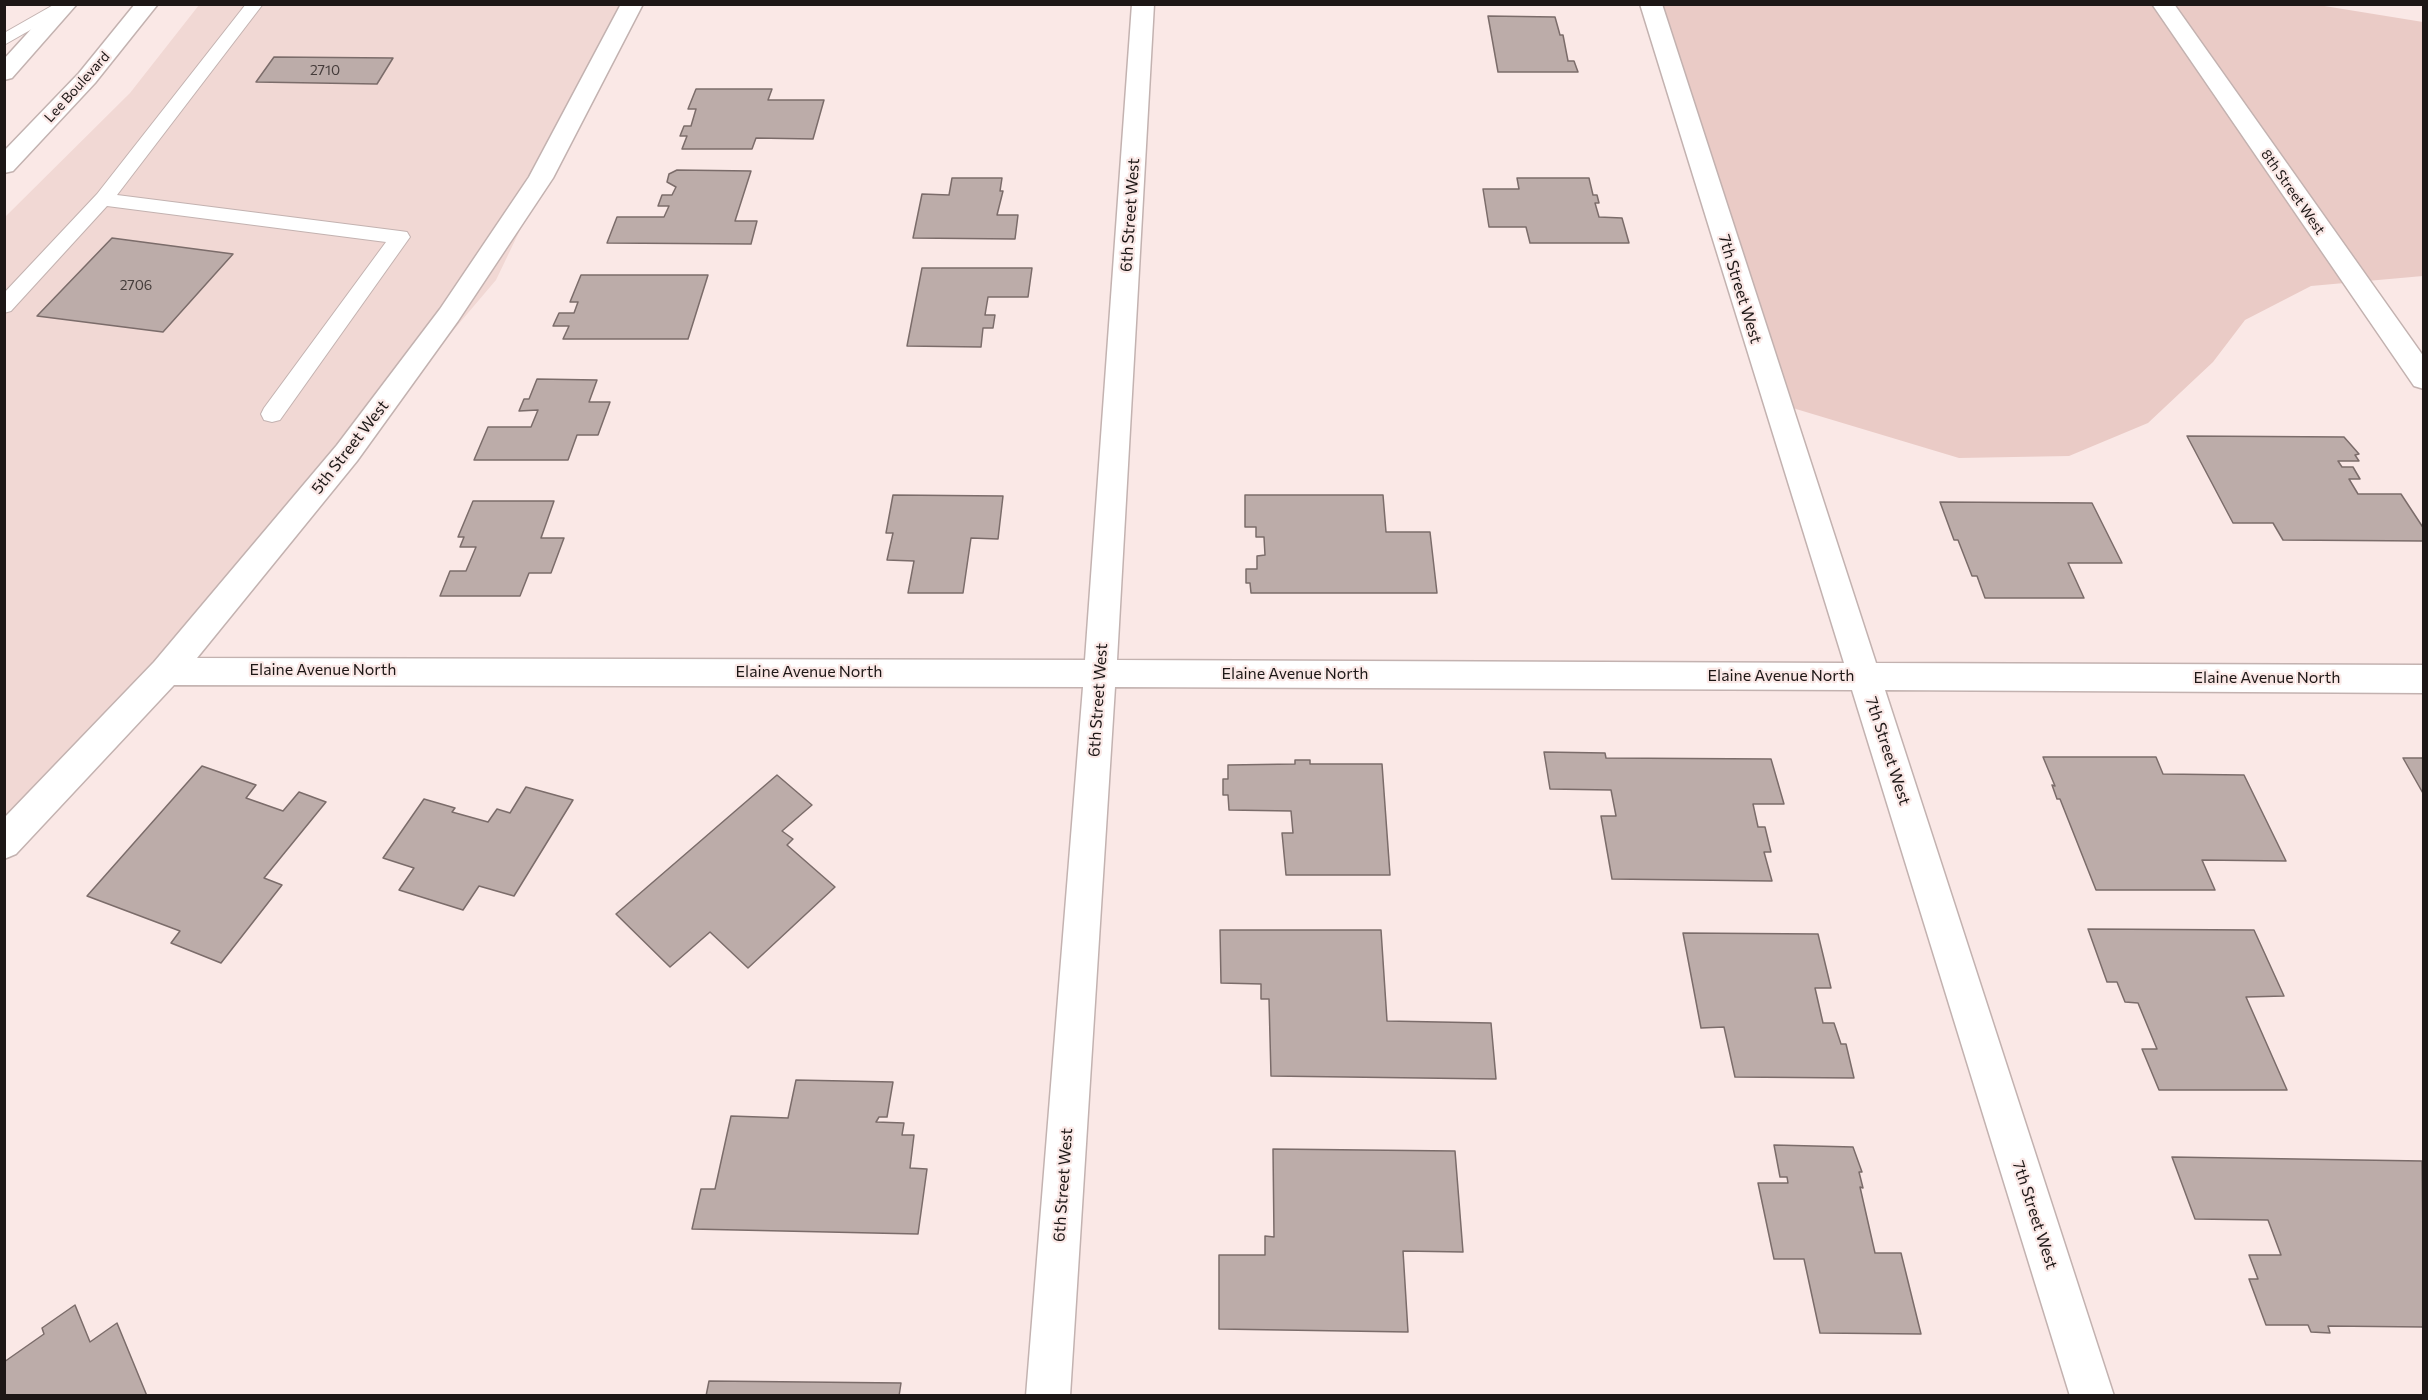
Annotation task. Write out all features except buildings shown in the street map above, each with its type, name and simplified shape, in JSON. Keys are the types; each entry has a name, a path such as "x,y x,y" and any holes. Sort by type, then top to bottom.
{"street":[{"name":"Lee Boulevard","path":"4,166 87,78 147,4"},
{"name":"5th Street West","path":"4,843 166,672 347,453 449,315 542,178 632,4"},
{"name":"6th Street West","path":"1048,1395 1100,674 1143,4"},
{"name":"7th Street West","path":"1650,4 2092,1395"},
{"name":"8th Street West","path":"2163,4 2424,379"},
{"path":"4,73 66,5"},
{"name":"Elaine Avenue North","path":"166,672 299,670 2424,679"}],"lane":[{"path":"4,306 46,266 191,89 255,4"},
{"path":"4,40 66,5"},
{"path":"100,199 400,237 272,414"}],"shaded area":[{"path":"2312,4 2423,22 2423,276 2311,286 2245,320 2213,362 2148,423 2069,456 1959,458 1786,406 1650,5"},
{"path":"199,5 628,5 496,280 96,750 5,834 5,217 130,93"}]}
